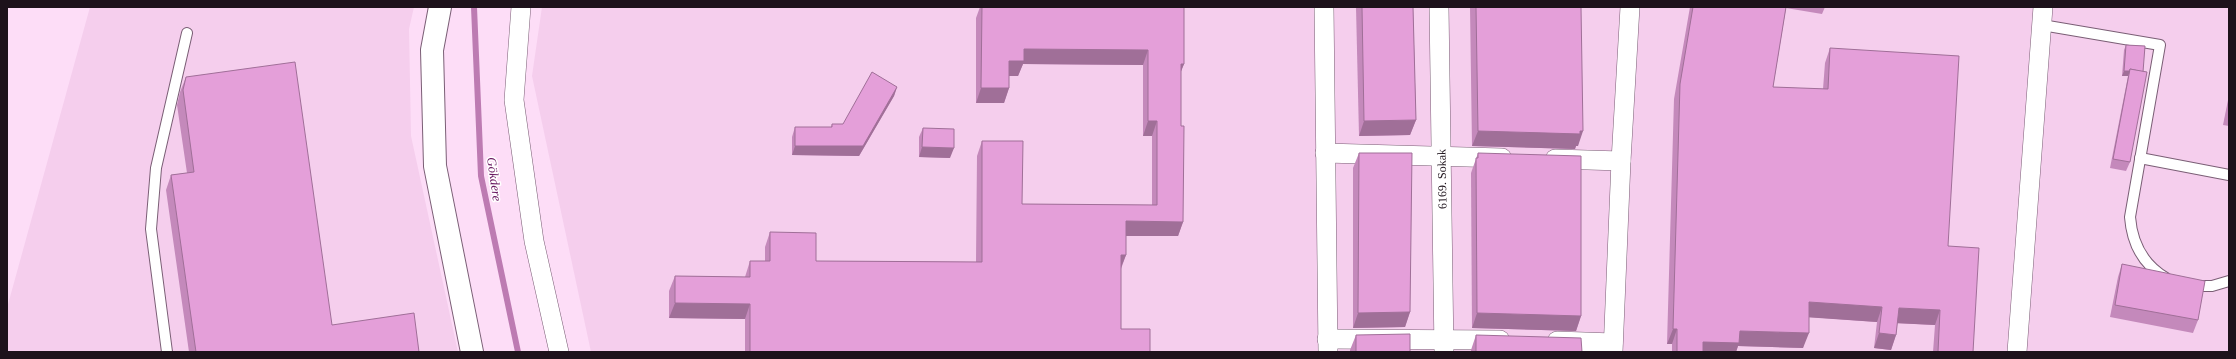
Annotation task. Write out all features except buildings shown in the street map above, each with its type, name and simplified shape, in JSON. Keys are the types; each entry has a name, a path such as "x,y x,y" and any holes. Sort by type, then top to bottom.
{"main road":[{"path":"440,7 432,50 435,166 472,352"}],"street":[{"path":"521,7 514,100 534,241 559,352"},
{"path":"1324,7 1327,345 1444,345 1528,340 1614,347 1621,161 1630,7"},
{"name":"6169. Sokak","path":"1439,7 1444,345"},
{"path":"2017,352 2042,16"},
{"path":"1325,153 1621,161"}],"lane":[{"path":"2042,16 2160,45 2130,217 2135,243 2149,265 2159,274 2181,284 2198,287 2212,286 2229,281"},
{"path":"167,352 151,229 156,168 187,33"},
{"path":"2140,158 2229,175"}],"shaded area":[{"path":"90,7 414,7 409,29 411,136 458,352 7,352 7,308"},
{"path":"542,7 2229,7 2229,352 591,352 532,76"}],"waterway":[{"name":"Gökdere","path":"474,7 481,176 518,352"}]}
